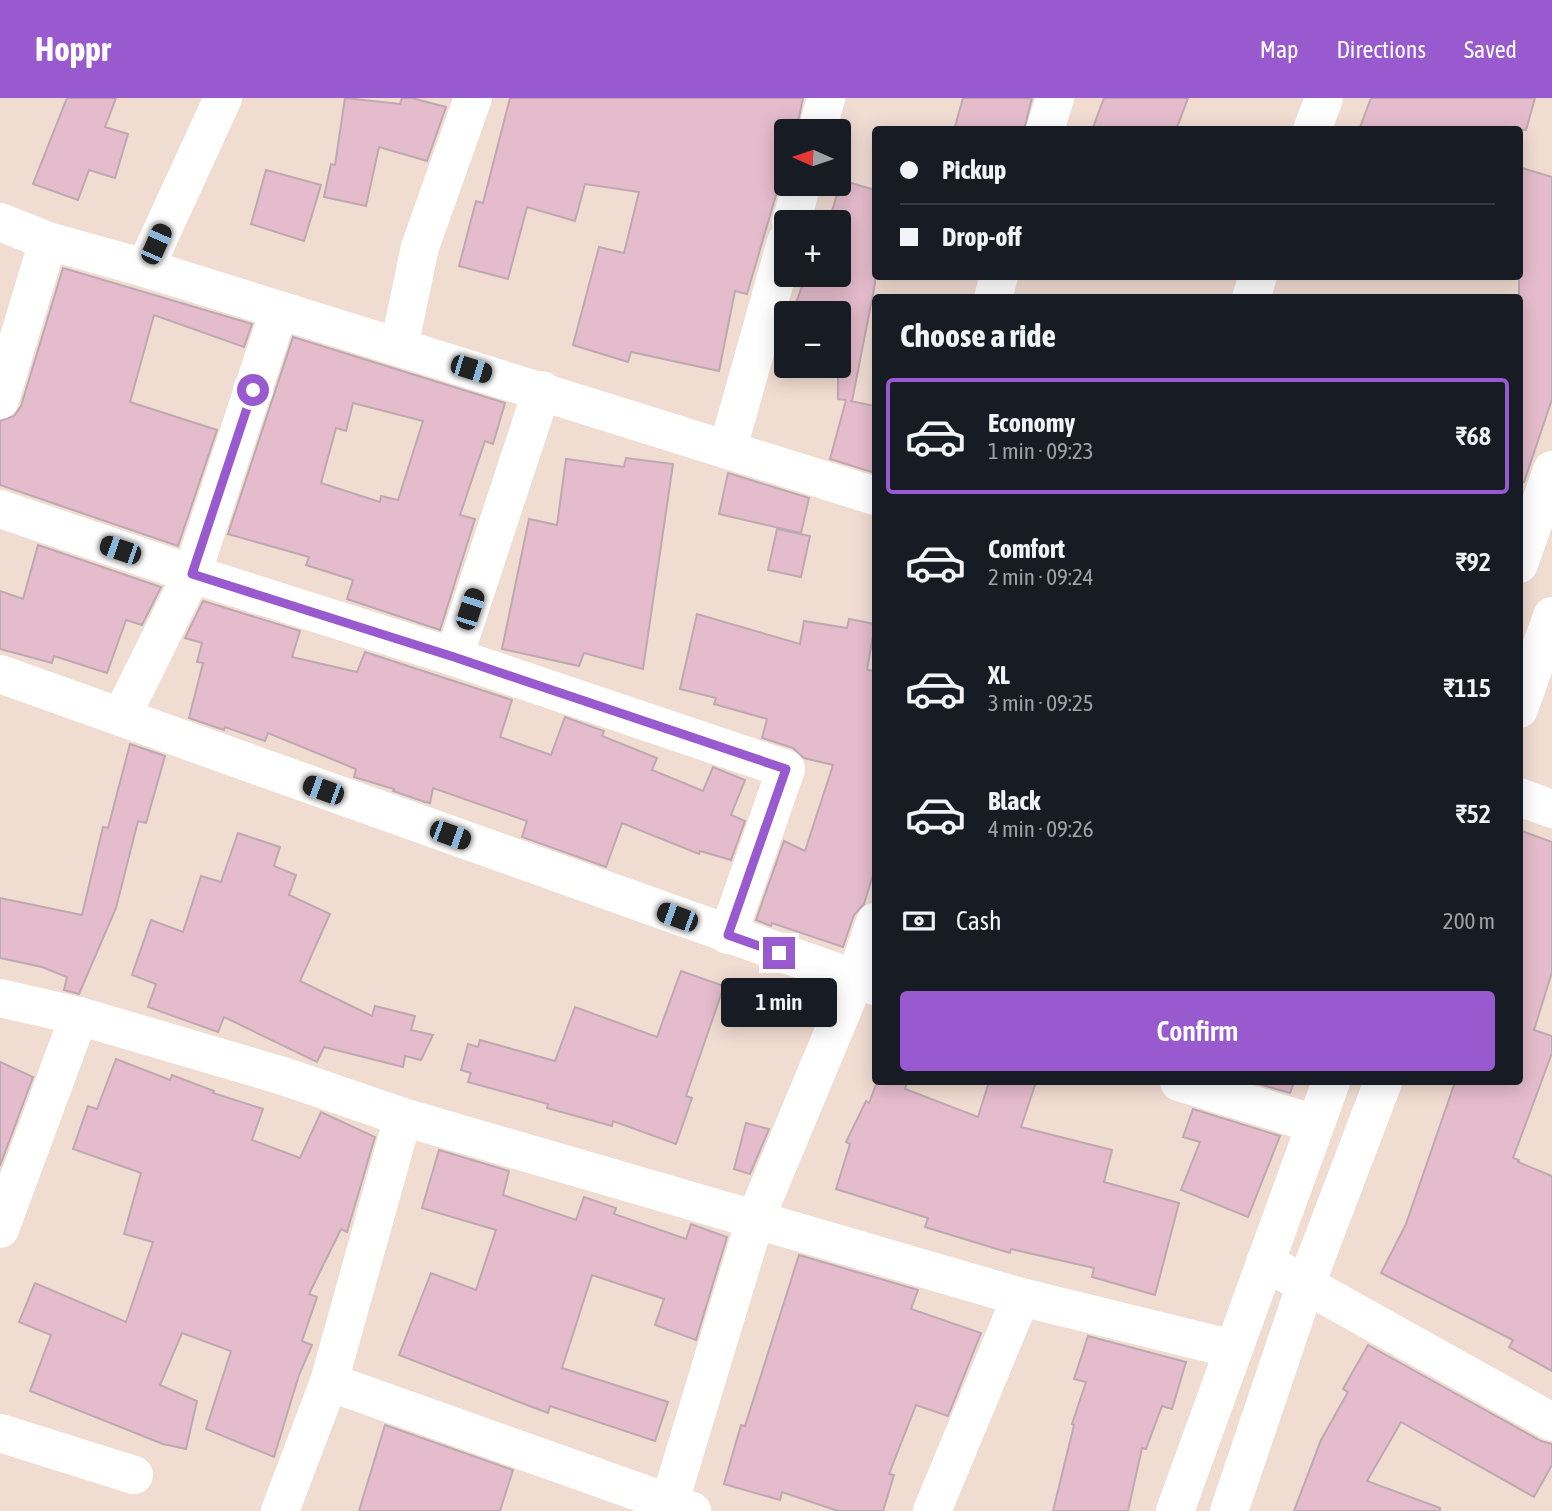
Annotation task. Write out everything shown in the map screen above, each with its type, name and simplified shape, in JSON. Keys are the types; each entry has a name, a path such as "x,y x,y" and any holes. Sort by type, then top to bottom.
{"street":[{"path":"145,268 223,98"},
{"path":"399,347 420,247 473,98"},
{"path":"820,119 826,98"},
{"path":"1046,126 1055,98"},
{"path":"1314,126 1324,98"},
{"path":"0,222 48,241 145,268 542,390 872,495"},
{"path":"0,400 48,241"},
{"path":"728,448 774,285"},
{"path":"121,717 192,574 279,311"},
{"path":"454,657 542,390"},
{"path":"1523,553 1552,470"},
{"path":"0,509 786,769 728,935"},
{"path":"1523,688 1552,616"},
{"path":"0,674 865,983"},
{"path":"1523,798 1552,809"},
{"path":"329,1382 676,1508 755,1220 865,983 872,940"},
{"path":"0,998 79,1016 283,1076 403,1117 1021,1297 1233,1349"},
{"path":"0,1229 79,1016"},
{"path":"1189,1085 1315,1124"},
{"path":"1175,1511 1330,1085"},
{"path":"1228,1511 1306,1284 1382,1085"},
{"path":"280,1511 329,1382 403,1117"},
{"path":"1265,1262 1552,1422"},
{"path":"932,1511 1021,1297"},
{"path":"0,1433 134,1475"}],"building":[{"path":"67,98 116,98 105,127 128,134 115,178 89,170 78,200 33,184"},
{"path":"345,98 400,104 402,98 412,98 446,107 427,161 379,147 366,206 324,197 331,164 335,165"},
{"path":"510,98 803,98 799,119 774,119 776,196 747,294 735,291 719,371 631,352 628,362 573,345 599,247 624,253 639,192 585,184 575,221 527,207 508,279 459,266 476,201 483,203"},
{"path":"963,98 1032,98 1025,126 955,126"},
{"path":"1104,98 1188,98 1178,126 1094,126"},
{"path":"1371,98 1535,98 1526,130 1523,130 1523,126 1360,126"},
{"path":"1523,168 1552,177 1552,399 1524,482 1523,294 1519,294 1519,280 1523,280"},
{"path":"266,170 321,185 304,241 251,224"},
{"path":"851,183 872,189 872,280 875,280 875,284 850,401 872,405 872,472 830,459 846,400 838,399 838,378 851,378 851,301 797,301 802,287 851,287 851,210 832,210 836,196 851,196"},
{"path":"63,268 252,324 244,347 154,315 130,402 217,430 178,546 0,485 0,421 14,416 21,406"},
{"path":"293,337 505,403 493,444 485,441 460,515 475,519 440,630 347,599 353,580 306,565 309,557 228,534","holes":["353,403 423,421 398,500 381,496 380,502 321,483 336,428 346,431"]},
{"path":"626,458 673,464 643,669 584,653 579,666 502,649 529,519 557,525 566,459 624,467"},
{"path":"728,473 809,498 801,533 719,514"},
{"path":"777,529 810,536 801,577 768,570"},
{"path":"38,545 161,587 142,625 126,620 107,673 54,656 52,663 0,649 0,591 23,599"},
{"path":"203,601 300,631 292,657 357,672 365,652 512,700 500,737 551,755 565,717 604,731 602,736 657,758 652,770 703,791 713,767 745,780 731,815 745,821 731,860 700,851 699,854 622,823 606,867 522,837 527,821 433,788 430,803 425,802 354,777 356,769 268,733 265,741 189,718 203,663 197,662 202,643 185,638"},
{"path":"697,614 800,644 804,621 847,628 849,619 872,623 867,670 872,671 872,878 864,904 854,915 843,947 756,920 784,841 805,851 833,765 804,758 793,748 762,738 767,719 714,704 716,698 680,689"},
{"path":"130,744 165,756 146,823 138,821 116,908 79,994 64,990 67,977 42,967 0,958 0,898 82,915 103,827 108,828"},
{"path":"1523,831 1552,842 1552,972 1534,1030 1552,1036 1552,1053 1513,1158 1552,1176 1552,1371 1509,1347 1513,1340 1381,1273 1406,1224 1454,1085 1523,1085"},
{"path":"238,833 280,847 274,866 296,875 289,895 330,914 300,981 372,1016 375,1006 415,1016 411,1030 433,1035 421,1060 405,1056 403,1067 324,1047 317,1062 224,1017 218,1032 148,1007 156,984 132,975 151,920 183,932 201,876 221,882"},
{"path":"681,971 724,986 686,1096 692,1098 676,1144 613,1121 612,1126 547,1108 548,1104 468,1082 471,1073 461,1070 468,1044 478,1047 480,1040 555,1061 575,1007 657,1037"},
{"path":"116,1059 170,1080 172,1075 214,1091 213,1093 263,1109 252,1140 300,1158 321,1112 375,1137 347,1232 341,1229 309,1294 317,1297 302,1341 312,1345 299,1375 274,1457 206,1429 231,1351 182,1333 160,1385 197,1401 186,1449 163,1444 30,1391 51,1335 19,1322 35,1283 126,1322 153,1242 124,1234 141,1173 73,1149 88,1106 97,1109"},
{"path":"0,1062 33,1077 0,1166"},
{"path":"876,1085 906,1085 905,1089 978,1117 988,1085 1035,1085 1021,1127 1112,1150 1104,1182 1179,1203 1155,1295 1092,1277 1094,1268 1011,1249 1010,1253 925,1227 928,1218 836,1189 850,1144 846,1142 866,1101 869,1103"},
{"path":"1262,1085 1293,1085 1290,1093"},
{"path":"1193,1109 1280,1136 1248,1217 1181,1190 1200,1142 1183,1137"},
{"path":"746,1123 769,1129 750,1174 734,1169"},
{"path":"439,1150 509,1171 503,1195 576,1220 584,1197 616,1208 614,1214 686,1239 691,1224 727,1237 696,1340 655,1325 664,1299 592,1275 562,1368 668,1402 655,1441 550,1406 548,1413 399,1355 431,1273 476,1290 496,1230 422,1208"},
{"path":"799,1255 918,1290 911,1309 981,1333 948,1416 916,1405 889,1474 894,1475 883,1511 838,1511 782,1492 780,1500 724,1484 741,1425 745,1426"},
{"path":"1088,1336 1186,1362 1172,1409 1162,1406 1146,1449 1142,1448 1128,1511 1053,1511 1074,1425 1072,1424 1086,1382 1074,1379"},
{"path":"1368,1345 1541,1441 1552,1444 1552,1465 1534,1497 1401,1422 1367,1481 1440,1508 1440,1511 1294,1511 1321,1440 1348,1392 1343,1389"},
{"path":"385,1425 513,1470 500,1511 359,1511"}],"route":[{"path":"253,390 192,574 454,657 786,769 728,935 779,953"}]}
